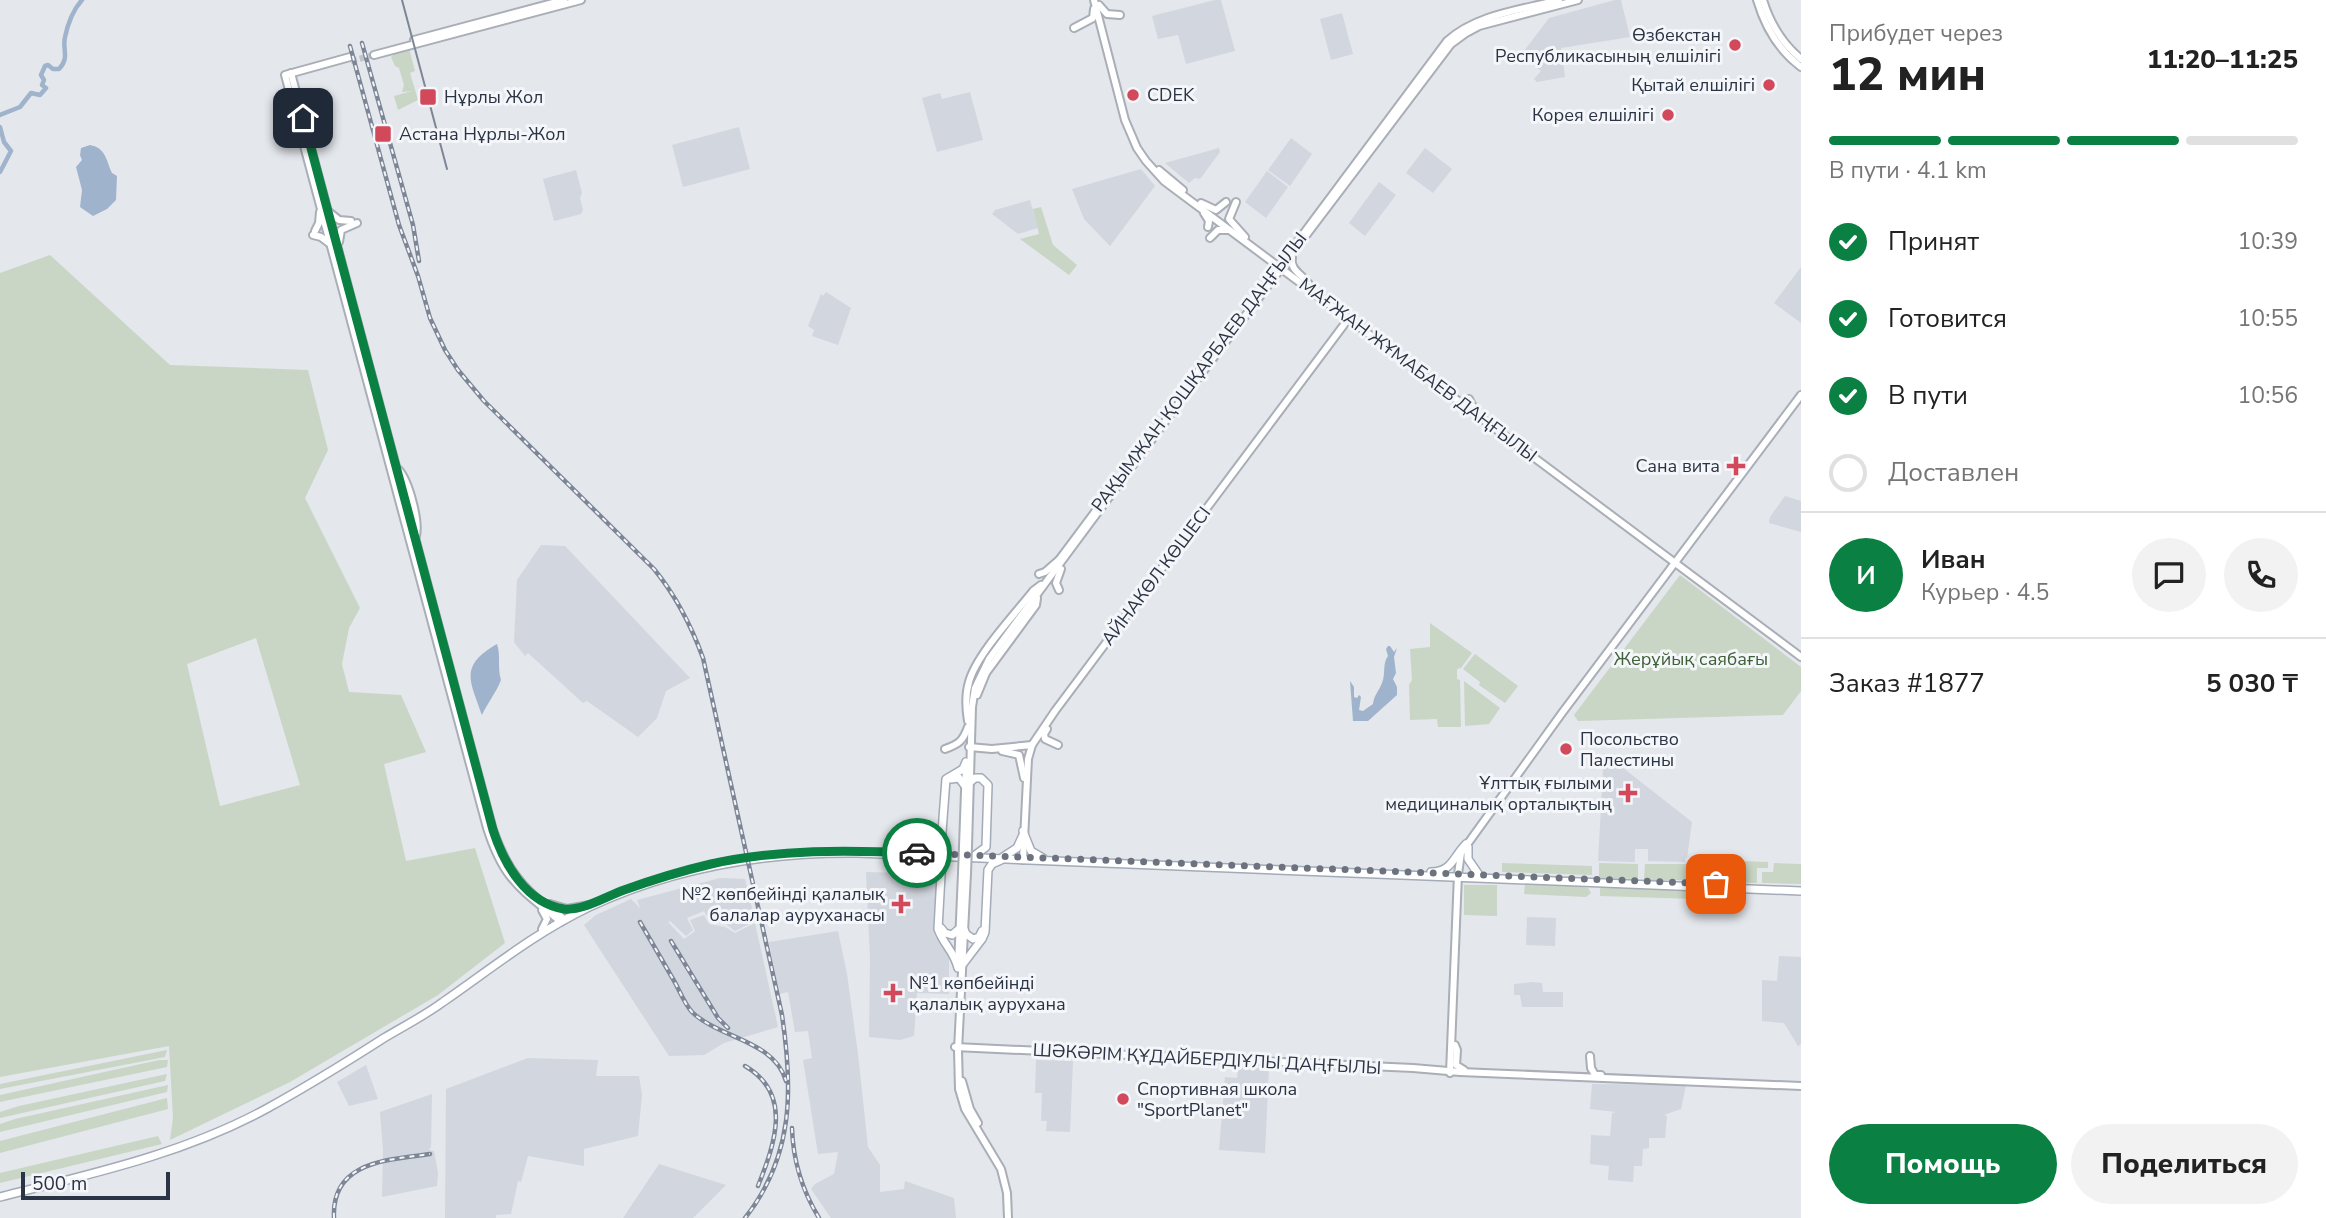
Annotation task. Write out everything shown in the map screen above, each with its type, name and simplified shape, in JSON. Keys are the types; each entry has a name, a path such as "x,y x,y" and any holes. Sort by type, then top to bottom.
{"main road":[{"path":"497,20 564,0"},
{"path":"373,53 581,0"},
{"name":"РАҚЫМЖАН ҚОШҚАРБАЕВ ДАҢҒЫЛЫ","path":"960,966 972,706 975,688 985,665 1164,417 1284,267 1439,50 1456,33 1476,22 1559,0"},
{"name":"РАҚЫМЖАН ҚОШҚАРБАЕВ ДАҢҒЫЛЫ","path":"968,784 966,762 971,690 979,668 1451,44 1479,26 1578,0"},
{"path":"1757,0 1773,38 1798,59"},
{"path":"1763,0 1772,22 1801,67"},
{"path":"1096,1 1107,14 1120,15"},
{"path":"1074,27 1093,18 1096,1"},
{"name":"МАҒЖАН ЖҰМАБАЕВ ДАҢҒЫЛЫ","path":"1096,1 1125,120 1137,148 1163,180 1245,237 1302,284 1801,655"},
{"path":"289,76 351,59"},
{"path":"289,76 320,206 495,852 504,870 517,886 562,920"},
{"path":"289,76 500,850 515,876 542,904 547,919 542,929"},
{"path":"1201,206 1216,210 1226,202"},
{"path":"1236,202 1229,219 1245,237"},
{"path":"320,206 319,223 314,233 331,245"},
{"path":"1201,206 1209,220 1208,227"},
{"name":"МАҒЖАН ЖҰМАБАЕВ ДАҢҒЫЛЫ","path":"1201,206 1677,562"},
{"path":"327,211 339,220 354,222 339,233 341,261"},
{"path":"1210,238 1218,230 1231,230"},
{"path":"1292,256 1290,263 1293,268 1310,286"},
{"path":"1260,297 1281,278 1287,277 1302,284"},
{"name":"АЙНАКӨЛ КӨШЕСІ","path":"1023,859 1028,759 1054,709 1060,705 1349,318"},
{"path":"1333,348 1335,337"},
{"path":"1389,348 1394,359"},
{"path":"1315,363 1325,358"},
{"path":"1453,1072 1459,858 1801,395"},
{"path":"1469,399 1474,409"},
{"path":"1419,873 1443,871 1467,845 1677,562 1801,401"},
{"path":"1498,436 1506,436"},
{"path":"1668,554 1678,553 1690,542"},
{"path":"1657,549 1667,565 1665,576"},
{"path":"1039,574 1062,560"},
{"path":"1059,590 1056,582 1062,560"},
{"path":"1097,663 1099,653"},
{"path":"1060,705 1069,700"},
{"path":"1054,709 1044,737 1046,741 1058,746"},
{"path":"945,749 959,744 968,724"},
{"path":"969,749 1032,747"},
{"path":"997,750 1032,747"},
{"path":"969,749 1019,754 1026,785"},
{"path":"925,853 936,851 942,845 944,783 950,775 963,769 966,762"},
{"path":"957,855 950,852 945,845 949,781 955,778 968,784 975,778 981,778 988,785 986,847 974,857"},
{"path":"960,966 985,932 988,870 992,864 1017,848 1023,831"},
{"path":"1023,831 1031,851 1043,858"},
{"path":"1467,845 1468,859 1479,875"},
{"path":"289,1094 429,1009 542,929 622,893 710,867 789,855 858,852 1801,890"},
{"path":"0,1195 111,1169 170,1151 230,1127 422,1016 515,949 562,920 620,891 676,873 744,857 790,853 925,853 974,857 984,870 982,932 976,938 970,938 962,929 952,935 941,928 943,857"},
{"path":"943,857 938,929 960,966 956,1088 968,1120 998,1170 1007,1209"},
{"path":"1023,859 1479,875 1801,890"},
{"path":"1453,1072 1459,876"},
{"path":"542,904 567,909 589,905"},
{"name":"РАҚЫМЖАН ҚОШҚАРБАЕВ ДАҢҒЫЛЫ","path":"960,966 959,940 962,929"},
{"path":"1455,1045 1457,1067 1483,1073"},
{"path":"957,1049 962,1101 1001,1169 1007,1218"},
{"name":"ШӘКӘРІМ ҚҰДАЙБЕРДІҰЛЫ ДАҢҒЫЛЫ","path":"957,1049 1801,1086"},
{"path":"1590,1056 1593,1073 1616,1079"}],"shaded area":[{"path":"1221,0 1235,51 1186,64 1178,35 1158,39 1152,16"},
{"path":"1621,0 1630,37 1561,48 1565,77 1537,82 1534,79 1541,71 1521,55 1549,18"},
{"path":"1342,13 1353,54 1331,60 1320,19"},
{"path":"970,92 983,140 937,152 922,98 940,93 942,99"},
{"path":"739,127 750,169 683,187 672,145"},
{"path":"1291,138 1312,154 1290,186 1268,170"},
{"path":"1219,148 1220,152 1200,179 1195,178 1189,183 1165,163"},
{"path":"1425,148 1452,169 1433,193 1406,173"},
{"path":"1141,169 1155,186 1110,246 1084,219 1072,189"},
{"path":"576,170 583,210 581,214 554,221 543,179"},
{"path":"1267,171 1288,187 1266,218 1245,202"},
{"path":"1379,182 1396,195 1365,236 1349,223"},
{"path":"1030,200 1038,228 1018,234 992,214 995,210"},
{"path":"1801,267 1801,323 1774,303"},
{"path":"826,292 851,308 838,345 812,336 814,330 808,326 821,294 823,296"},
{"path":"1785,496 1801,501 1801,532 1769,523 1770,517"},
{"path":"541,545 565,546 690,678 666,691 657,718 638,737 587,701 583,703 528,653 525,656 514,642 517,580"},
{"name":"Ұлттық ғылыми медициналық орталықтың","path":"1604,753 1692,822 1685,862 1648,861 1648,849 1635,849 1635,862 1598,861"},
{"path":"866,872 937,874 934,934 949,958 949,994 917,993 914,1036 900,1040 869,1037 870,959"},
{"path":"720,878 745,879 755,921 735,931 726,924 709,921 704,911 687,918 693,930 686,936 668,922 684,939 695,931 690,920 704,915 709,924 725,927 735,933 755,923 778,1027 724,1043 704,1055 669,1056 584,925 596,915 631,899 640,908 637,900"},
{"path":"1527,917 1556,918 1555,946 1526,945"},
{"path":"838,931 847,974 868,1147 880,1165 880,1192 904,1189 905,1181 954,1198 956,1218 831,1218 811,1189 834,1174 838,1152 818,1154 803,1060 812,1058 808,1031 795,1032 788,992 779,994 769,942"},
{"path":"1779,956 1801,957 1801,1044 1798,1046 1784,1023 1762,1021 1762,980 1777,981"},
{"path":"1542,983 1543,992 1563,992 1563,1007 1522,1007 1520,995 1514,995 1514,984"},
{"path":"528,1058 598,1060 596,1076 639,1076 642,1095 638,1136 584,1149 584,1166 528,1156 521,1182 518,1181 511,1214 496,1215 496,1218 445,1218 446,1089"},
{"path":"1036,1060 1073,1061 1070,1132 1046,1131 1047,1121 1041,1121 1042,1093 1035,1093"},
{"path":"366,1065 378,1099 349,1106 337,1082"},
{"path":"1238,1067 1269,1069 1265,1153 1219,1150 1225,1077 1237,1078"},
{"path":"1592,1084 1686,1085 1681,1109 1664,1115 1667,1116 1665,1138 1649,1138 1649,1148 1643,1149 1642,1166 1634,1166 1633,1182 1608,1180 1609,1166 1590,1164 1591,1135 1610,1136 1612,1113 1616,1112 1590,1109"},
{"path":"432,1094 429,1150 434,1151 438,1173 437,1186 382,1197 383,1150 380,1112"},
{"path":"659,1164 726,1185 693,1218 623,1218"}],"green space":[{"path":"409,48 415,71 410,73 418,100 398,110 394,96 412,91 402,92 404,85 399,68 391,57 400,49"},
{"path":"1041,207 1053,245 1077,265 1069,275 1020,239 1039,234 1033,209"},
{"path":"50,255 170,365 308,370 328,450 305,498 360,608 349,628 342,664 349,692 401,695 426,752 384,764 406,861 475,848 505,943 438,995 290,1082 170,1140 173,1118 169,1046 0,1077 0,273","holes":["256,638 300,785 220,806 187,664"]},
{"name":"Жерұйық саябағы","path":"1680,575 1801,667 1801,691 1783,715 1578,721 1574,715"},
{"path":"1430,623 1472,653 1461,668 1457,669 1457,679 1460,680 1461,727 1438,727 1437,719 1410,720 1410,649 1430,647"},
{"path":"1475,654 1518,686 1505,703 1479,685 1480,682 1463,669"},
{"path":"1464,681 1500,708 1489,724 1465,726"},
{"path":"1716,860 1768,862 1768,868 1757,868 1757,883 1699,881 1701,864 1716,863"},
{"path":"1502,863 1592,866 1592,875 1502,872"},
{"path":"1599,863 1638,864 1638,879 1599,878"},
{"path":"1774,863 1801,864 1801,884 1762,883 1762,872 1773,872"},
{"path":"1645,864 1691,864 1691,880 1644,880"},
{"path":"1525,884 1567,884 1588,888 1591,893 1586,897 1524,894"},
{"path":"1464,885 1497,885 1497,916 1464,915"},
{"path":"1602,887 1690,890 1695,899 1600,896"},
{"path":"167,1050 165,1057 0,1089 0,1084"},
{"path":"168,1060 167,1067 0,1102 0,1095"},
{"path":"167,1074 165,1081 0,1118 0,1112 19,1106"},
{"path":"168,1085 167,1092 0,1132 0,1124 15,1119"},
{"path":"167,1098 168,1109 0,1153 0,1141"},
{"path":"158,1136 162,1144 0,1183 0,1173"}],"water":[{"path":"90,145 102,152 112,173 117,176 116,200 107,209 93,216 80,207 82,190 76,167 82,160 81,148"},
{"path":"497,644 501,680 482,715 471,683 472,667 477,659"},
{"path":"1388,646 1394,652 1397,648 1394,657 1396,673 1393,679 1397,695 1368,721 1353,721 1350,681 1354,687 1354,697 1361,697 1359,710 1363,711 1373,704 1382,683"}],"waterway":[{"path":"0,115 20,107 31,93 40,95 46,88 42,85 44,80 41,75 45,66 59,69 62,65 68,27 73,12 82,0"},
{"path":"0,127 4,142 11,151 0,172"}],"tunnel":[{"path":"351,61 374,55"}],"tram line":[{"path":"402,0 447,169"}],"railway":[{"path":"362,43 413,225 419,261"},
{"path":"350,46 399,225 430,318 445,350 484,401 654,569 682,611 703,658 786,1042 788,1095 781,1146 773,1171 745,1218"},
{"path":"640,922 692,1012 704,1021 758,1048 780,1067 786,1081"},
{"path":"671,941 718,1018 728,1028"},
{"path":"745,1066 760,1077 770,1091 775,1105 774,1137 758,1186"},
{"path":"792,1128 800,1175 819,1218"},
{"path":"334,1218 336,1199 342,1185 352,1174 380,1162 430,1154"}],"way so far":[{"path":"917,853 1716,884"}],"place":[{"name":"Өзбекстан Республикасының елшілігі","path":"1735,45"},
{"name":"Қытай елшілігі","path":"1769,85"},
{"name":"CDEK","path":"1133,95"},
{"name":"Нұрлы Жол","path":"428,97"},
{"name":"Корея елшілігі","path":"1668,115"},
{"name":"Астана Нұрлы-Жол","path":"383,134"},
{"name":"Сана вита","path":"1736,466"},
{"name":"Посольство Палестины","path":"1566,749"},
{"name":"Ұлттық ғылыми медициналық орталықтың","path":"1628,793"},
{"name":"№2 көпбейінді қалалық балалар ауруханасы","path":"901,904"},
{"name":"№1 көпбейінді қалалық аурухана","path":"893,993"},
{"name":"Спортивная школа \"SportPlanet\"","path":"1123,1099"}],"route":[{"path":"303,118 493,830 506,863 515,876 545,904 567,909 589,905 620,891 676,873 744,857 816,851 917,853"}]}
